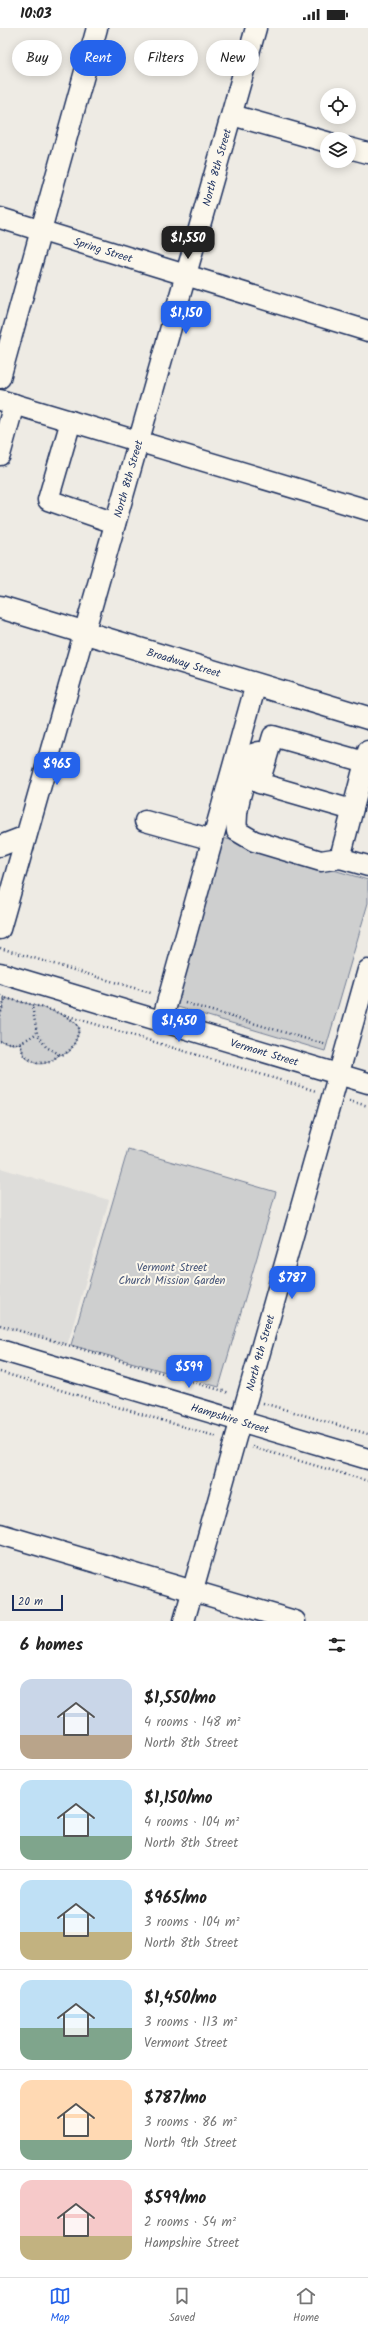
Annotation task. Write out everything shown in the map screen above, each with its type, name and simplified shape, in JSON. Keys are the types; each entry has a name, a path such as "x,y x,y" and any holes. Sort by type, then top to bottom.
{"main road":[{"name":"Broadway Street","path":"0,607 368,718"}],"street":[{"path":"0,378 97,28"},
{"name":"North 8th Street","path":"0,929 256,28"},
{"path":"232,115 320,140"},
{"path":"356,150 368,153"},
{"name":"Spring Street","path":"0,218 368,331"},
{"path":"0,455 7,402 368,510"},
{"path":"71,421 48,500 116,523"},
{"path":"162,1021 256,684"},
{"path":"340,858 352,810 364,783 366,756 273,736 259,783 352,810"},
{"path":"270,747 253,754 235,819 236,831 254,841 321,861 340,858 368,866"},
{"path":"145,821 212,840"},
{"path":"0,846 26,836"},
{"name":"North 9th Street","path":"184,1621 368,970"},
{"name":"Vermont Street","path":"0,973 368,1083"},
{"name":"Hampshire Street","path":"0,1350 368,1459"},
{"path":"0,1534 295,1621"}],"path":[{"path":"0,996 368,1106"},
{"path":"0,1016 5,998"},
{"path":"32,1006 37,1033 46,1047 59,1054"},
{"path":"20,1043 24,1056 36,1063 51,1062 59,1054 69,1052 79,1028 74,1021 66,1015"},
{"path":"0,1041 14,1044 20,1043 37,1033"},
{"path":"0,1325 368,1434"},
{"path":"0,1372 368,1481"}],"shaded area":[{"path":"0,1168 109,1200 67,1346 0,1327"}],"green space":[{"path":"220,837 368,880 368,903 325,1051 171,1005"},
{"path":"5,998 58,1013 76,1023 79,1032 76,1041 69,1052 59,1055 45,1063 37,1064 24,1056 20,1043 14,1044 0,1041 0,1016"},
{"name":"Vermont Street Church Mission Garden","path":"128,1149 276,1192 219,1387 71,1345"}]}
